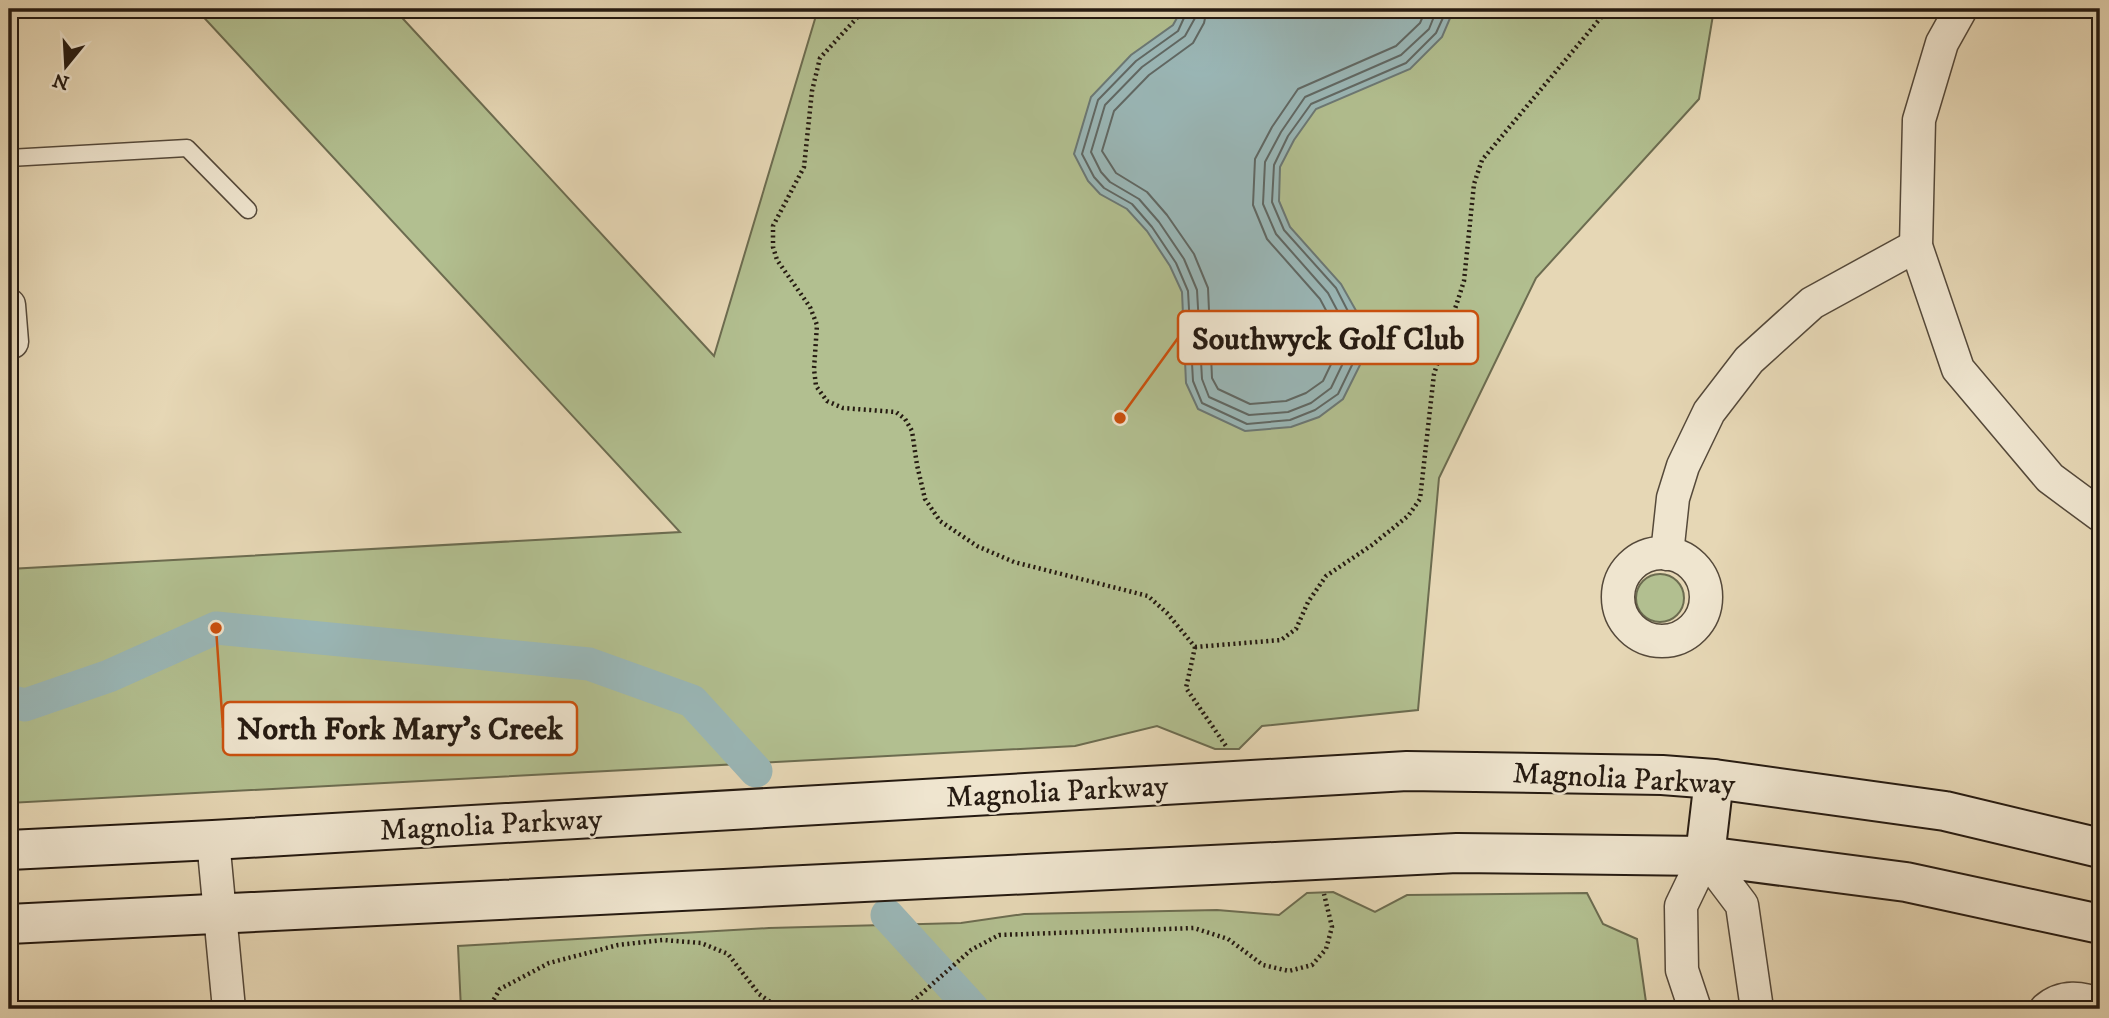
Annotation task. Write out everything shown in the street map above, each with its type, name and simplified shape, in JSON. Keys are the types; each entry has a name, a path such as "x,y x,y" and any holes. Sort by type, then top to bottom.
{"main road":[{"name":"Magnolia Parkway","path":"9,850 213,841 1407,771 1662,775 1713,779 1945,811 2100,848"},
{"path":"1705,856 1713,779"},
{"path":"9,924 1457,853 1705,856 1906,882 2100,924"}],"street":[{"path":"1961,9 1942,43 1919,120 1916,246 1958,369 2050,478 2100,515"},
{"path":"1667,554 1673,498 1683,466 1709,412 1749,360 1812,303 1916,246"},
{"path":"9,305 10,342"},
{"path":"213,841 229,1009"},
{"path":"1695,1009 1682,970 1681,906 1705,856 1742,905 1757,1009"},
{"path":"2046,1009 2068,999 2086,999 2100,1006"}],"lane":[{"path":"9,158 187,148 248,210"}],"path":[{"path":"865,9 820,58 812,91 804,167 773,226 773,247 777,260 810,307 817,326 814,369 816,386 827,401 843,408 896,412 905,419 912,431 925,499 940,521 977,546 1014,562 1148,596 1167,613 1195,647"},
{"path":"1195,647 1281,640 1296,629 1308,602 1326,576 1408,516 1420,499 1434,374 1464,281 1474,184 1482,160 1608,9"},
{"path":"1195,647 1186,688 1228,749"},
{"path":"904,1009 971,950 999,935 1194,928 1228,939 1263,965 1289,971 1312,965 1326,949 1332,927 1323,892"},
{"path":"488,1009 500,989 549,963 618,945 663,940 701,943 728,954 759,994 780,1009"}],"green space":[{"path":"196,9 394,9 714,356 818,9 1714,9 1699,99 1536,278 1439,478 1418,710 1262,726 1239,749 1215,749 1157,726 1075,746 9,803 9,569 680,532"},
{"path":"1660,574 1677,581 1684,598 1677,615 1660,622 1643,615 1636,598 1643,581"},
{"path":"1333,892 1375,912 1407,895 1587,893 1603,924 1637,939 1647,1009 461,1009 458,946 769,928 961,923 1024,914 1217,910 1279,915 1307,893"}],"water":[{"path":"1182,9 1454,9 1442,37 1410,69 1316,109 1294,140 1280,167 1279,201 1290,227 1341,284 1363,323 1360,365 1343,399 1319,417 1291,427 1245,431 1198,409 1186,383 1182,292 1170,266 1147,231 1127,209 1100,194 1088,181 1074,154 1091,97 1131,55 1173,25"}],"waterway":[{"path":"9,701 25,705 109,676 216,628 589,664 692,701 756,771"},
{"path":"887,915 973,1009"}],"place":[{"name":"Southwyck Golf Club","path":"1120,418"},
{"name":"North Fork Mary's Creek","path":"216,628"}]}
